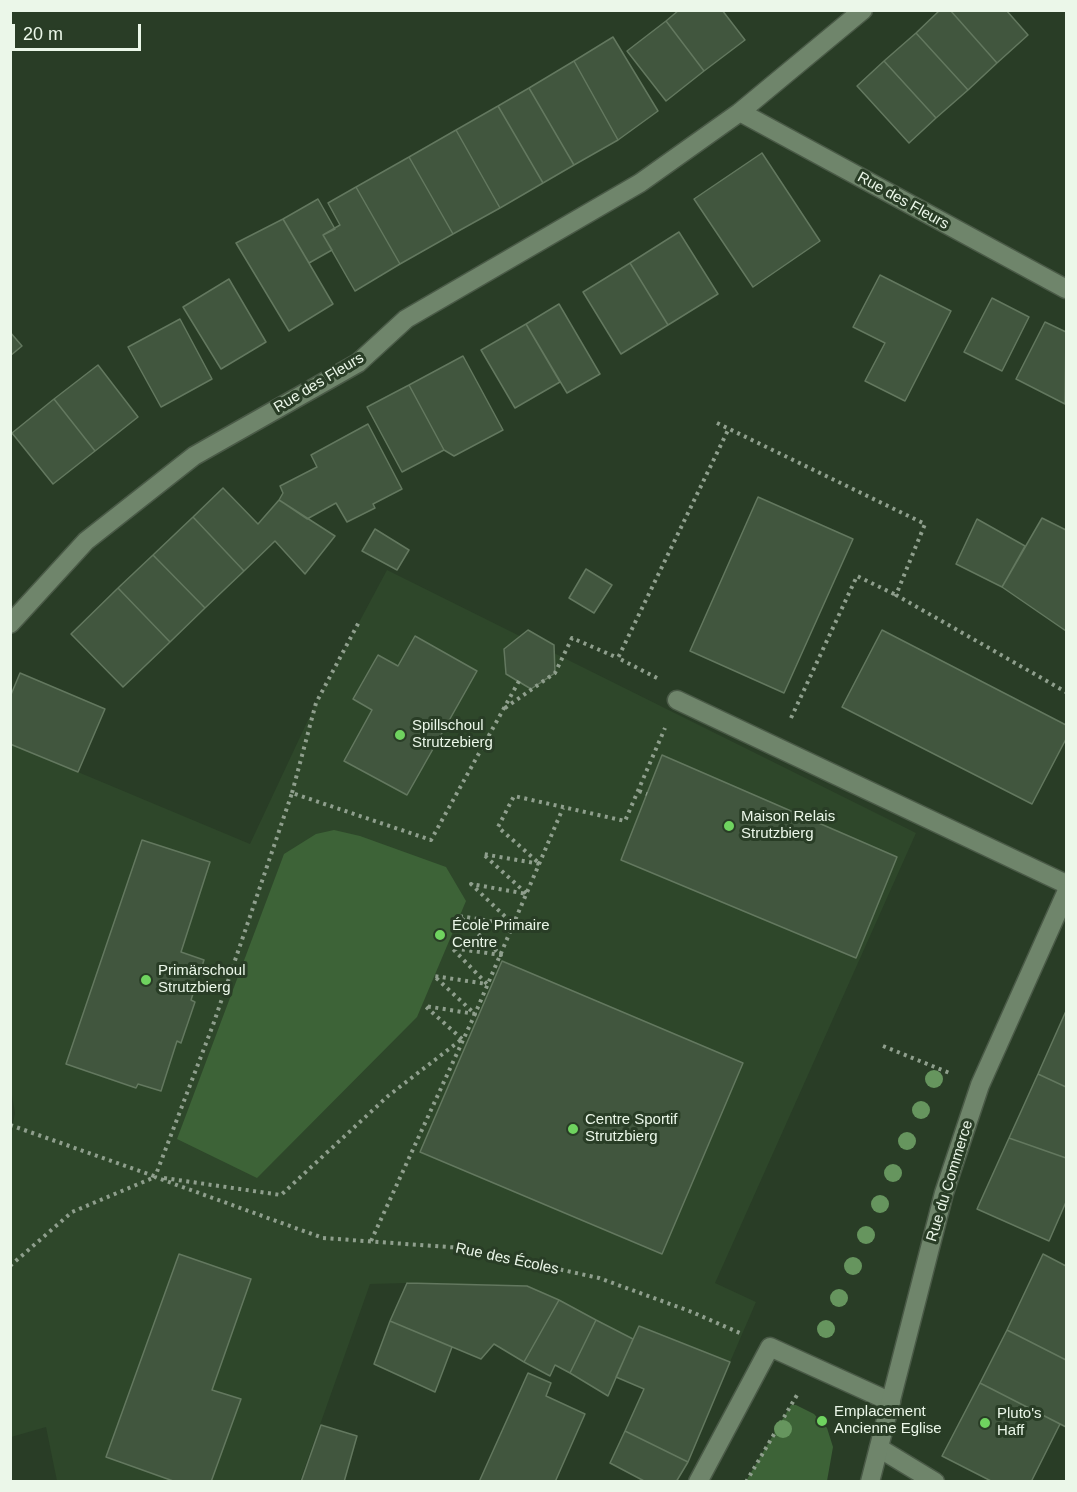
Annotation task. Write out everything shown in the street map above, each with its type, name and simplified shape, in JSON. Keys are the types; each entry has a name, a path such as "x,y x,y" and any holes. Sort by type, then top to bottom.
{"street":[{"name":"Rue des Fleurs","path":"10,624 86,541 194,456 358,363 406,319 640,183 740,112 863,10"},
{"name":"Rue des Fleurs","path":"740,112 1066,290"},
{"path":"677,700 1066,884"},
{"name":"Rue du Commerce","path":"870,1482 944,1193 980,1085 1066,893"},
{"path":"698,1482 770,1347 891,1402"},
{"path":"879,1448 935,1482"}],"path":[{"path":"717,423 925,524 896,595"},
{"path":"618,658 729,428"},
{"path":"777,747 857,576 896,595 1066,692"},
{"path":"10,1266 72,1212 155,1177 213,1025 292,793 316,703 360,620"},
{"path":"503,710 555,673 572,638 666,682 677,700 625,821 514,796 498,827 540,864"},
{"path":"292,793 431,840 519,681"},
{"path":"639,791 647,794"},
{"path":"371,1241 462,1038 475,1014 563,808"},
{"path":"527,894 483,854 540,864"},
{"path":"514,925 471,884 527,894"},
{"path":"501,955 459,916 514,925"},
{"path":"488,984 452,948 501,955"},
{"path":"475,1014 434,976 488,984"},
{"path":"462,1038 425,1006 475,1014"},
{"path":"10,1125 155,1177 281,1195 388,1096 462,1038"},
{"path":"884,1046 980,1085"},
{"name":"Rue des Écoles","path":"155,1177 323,1238 462,1248 599,1278 692,1312 770,1347"},
{"path":"746,1482 814,1367"}],"shaded area":[{"name":"École Primaire Centre","path":"387,570 916,833 715,1283 756,1302 730,1362 639,1326 633,1339 527,1286 370,1284 300,1481 57,1481 46,1427 11,1437 10,1138 15,1113 10,1084 11,744 250,844 316,703"},
{"path":"334,830 360,836 446,867 466,901 417,1017 257,1178 177,1139 284,854 316,834"},
{"path":"791,1405 796,1405 814,1414 827,1428 833,1447 827,1481 746,1481"}],"building":[{"path":"679,10 722,10 745,40 704,71 666,21"},
{"path":"940,10 950,10 997,63 968,90 916,33"},
{"path":"950,10 1006,10 1028,35 997,63"},
{"path":"666,21 704,71 666,101 627,51"},
{"path":"916,33 968,90 936,118 884,61"},
{"path":"613,37 658,111 618,140 574,61"},
{"path":"574,61 618,140 574,165 529,88"},
{"path":"884,61 936,118 909,143 857,86"},
{"path":"529,88 574,165 543,183 498,106"},
{"path":"498,106 543,183 500,208 456,130"},
{"path":"456,130 500,208 453,234 409,157"},
{"path":"762,153 820,241 753,287 694,199"},
{"path":"409,157 453,234 400,264 356,187"},
{"path":"356,187 400,264 355,291 323,235 340,225 328,203"},
{"path":"318,199 335,229 323,235 332,250 309,263 283,219"},
{"path":"283,219 333,304 289,331 236,243"},
{"path":"679,232 718,294 668,325 630,263"},
{"path":"630,263 668,325 621,354 583,292"},
{"path":"880,275 951,311 905,401 865,381 885,343 853,327"},
{"path":"229,279 266,342 221,369 183,307"},
{"path":"992,298 1029,317 1002,371 964,352"},
{"path":"559,304 600,374 567,393 526,324"},
{"path":"180,319 212,379 161,407 128,347"},
{"path":"1045,322 1066,332 1065,404 1016,379"},
{"path":"526,324 560,382 515,408 481,350"},
{"path":"10,332 22,346 10,356"},
{"path":"463,356 503,430 454,456 444,450 409,385"},
{"path":"98,365 138,417 95,451 54,399"},
{"path":"409,385 444,450 402,472 367,407"},
{"path":"54,399 95,451 53,484 12,433"},
{"path":"368,424 402,489 373,504 375,508 347,522 336,503 307,519 279,500 283,493 280,486 317,467 311,455"},
{"path":"223,488 258,524 279,500 335,536 305,574 275,541 244,571 193,517"},
{"path":"758,497 853,539 784,693 690,651"},
{"path":"193,517 244,571 205,608 153,555"},
{"path":"1042,518 1066,530 1066,631 1002,587"},
{"path":"977,519 1025,546 1002,587 956,564"},
{"path":"375,529 409,550 397,570 362,551"},
{"path":"153,555 205,608 170,642 118,588"},
{"path":"586,569 612,585 594,613 569,598"},
{"path":"118,588 170,642 123,687 71,634"},
{"path":"528,630 554,645 555,673 531,689 506,674 504,649"},
{"path":"882,630 1066,725 1066,739 1032,804 842,707"},
{"name":"Spillschoul Strutzebierg","path":"415,636 477,671 407,795 344,761 372,710 353,699 378,655 398,666"},
{"path":"20,673 105,709 78,772 10,744 10,697"},
{"name":"Maison Relais Strutzbierg","path":"662,755 897,857 856,958 621,860"},
{"name":"Primärschoul Strutzbierg","path":"142,840 210,862 181,952 204,960 191,1000 195,1002 181,1043 177,1041 161,1091 138,1084 136,1088 66,1064"},
{"name":"Centre Sportif Strutzbierg","path":"502,961 743,1063 662,1254 420,1152"},
{"path":"1066,1011 1066,1087 1038,1074"},
{"path":"1038,1074 1066,1087 1066,1158 1009,1138"},
{"path":"1009,1138 1066,1158 1066,1202 1049,1241 977,1209"},
{"path":"179,1254 251,1279 212,1390 241,1399 211,1482 176,1482 106,1457"},
{"path":"1043,1254 1066,1266 1066,1360 1007,1330"},
{"path":"407,1283 527,1286 559,1300 524,1362 494,1344 481,1359 390,1321"},
{"path":"559,1300 596,1320 570,1373 555,1365 550,1376 524,1362"},
{"path":"596,1320 633,1339 608,1396 570,1373"},
{"path":"390,1321 452,1347 435,1392 374,1364"},
{"path":"639,1326 730,1362 688,1462 625,1431 644,1389 616,1377"},
{"path":"1007,1330 1066,1360 1066,1427 980,1383"},
{"path":"528,1373 551,1383 546,1396 585,1414 555,1482 479,1482"},
{"path":"980,1383 1060,1424 1031,1482 993,1482 942,1456"},
{"path":"321,1425 357,1436 344,1482 301,1482"},
{"path":"625,1431 688,1462 676,1482 646,1482 610,1463"}],"place":[{"name":"Spillschoul Strutzebierg","path":"400,735"},
{"name":"Maison Relais Strutzbierg","path":"729,826"},
{"name":"École Primaire Centre","path":"440,935"},
{"name":"Primärschoul Strutzbierg","path":"146,980"},
{"name":"Centre Sportif Strutzbierg","path":"573,1129"},
{"name":"Emplacement Ancienne Eglise","path":"822,1421"},
{"name":"Pluto's Haff","path":"985,1423"}]}
